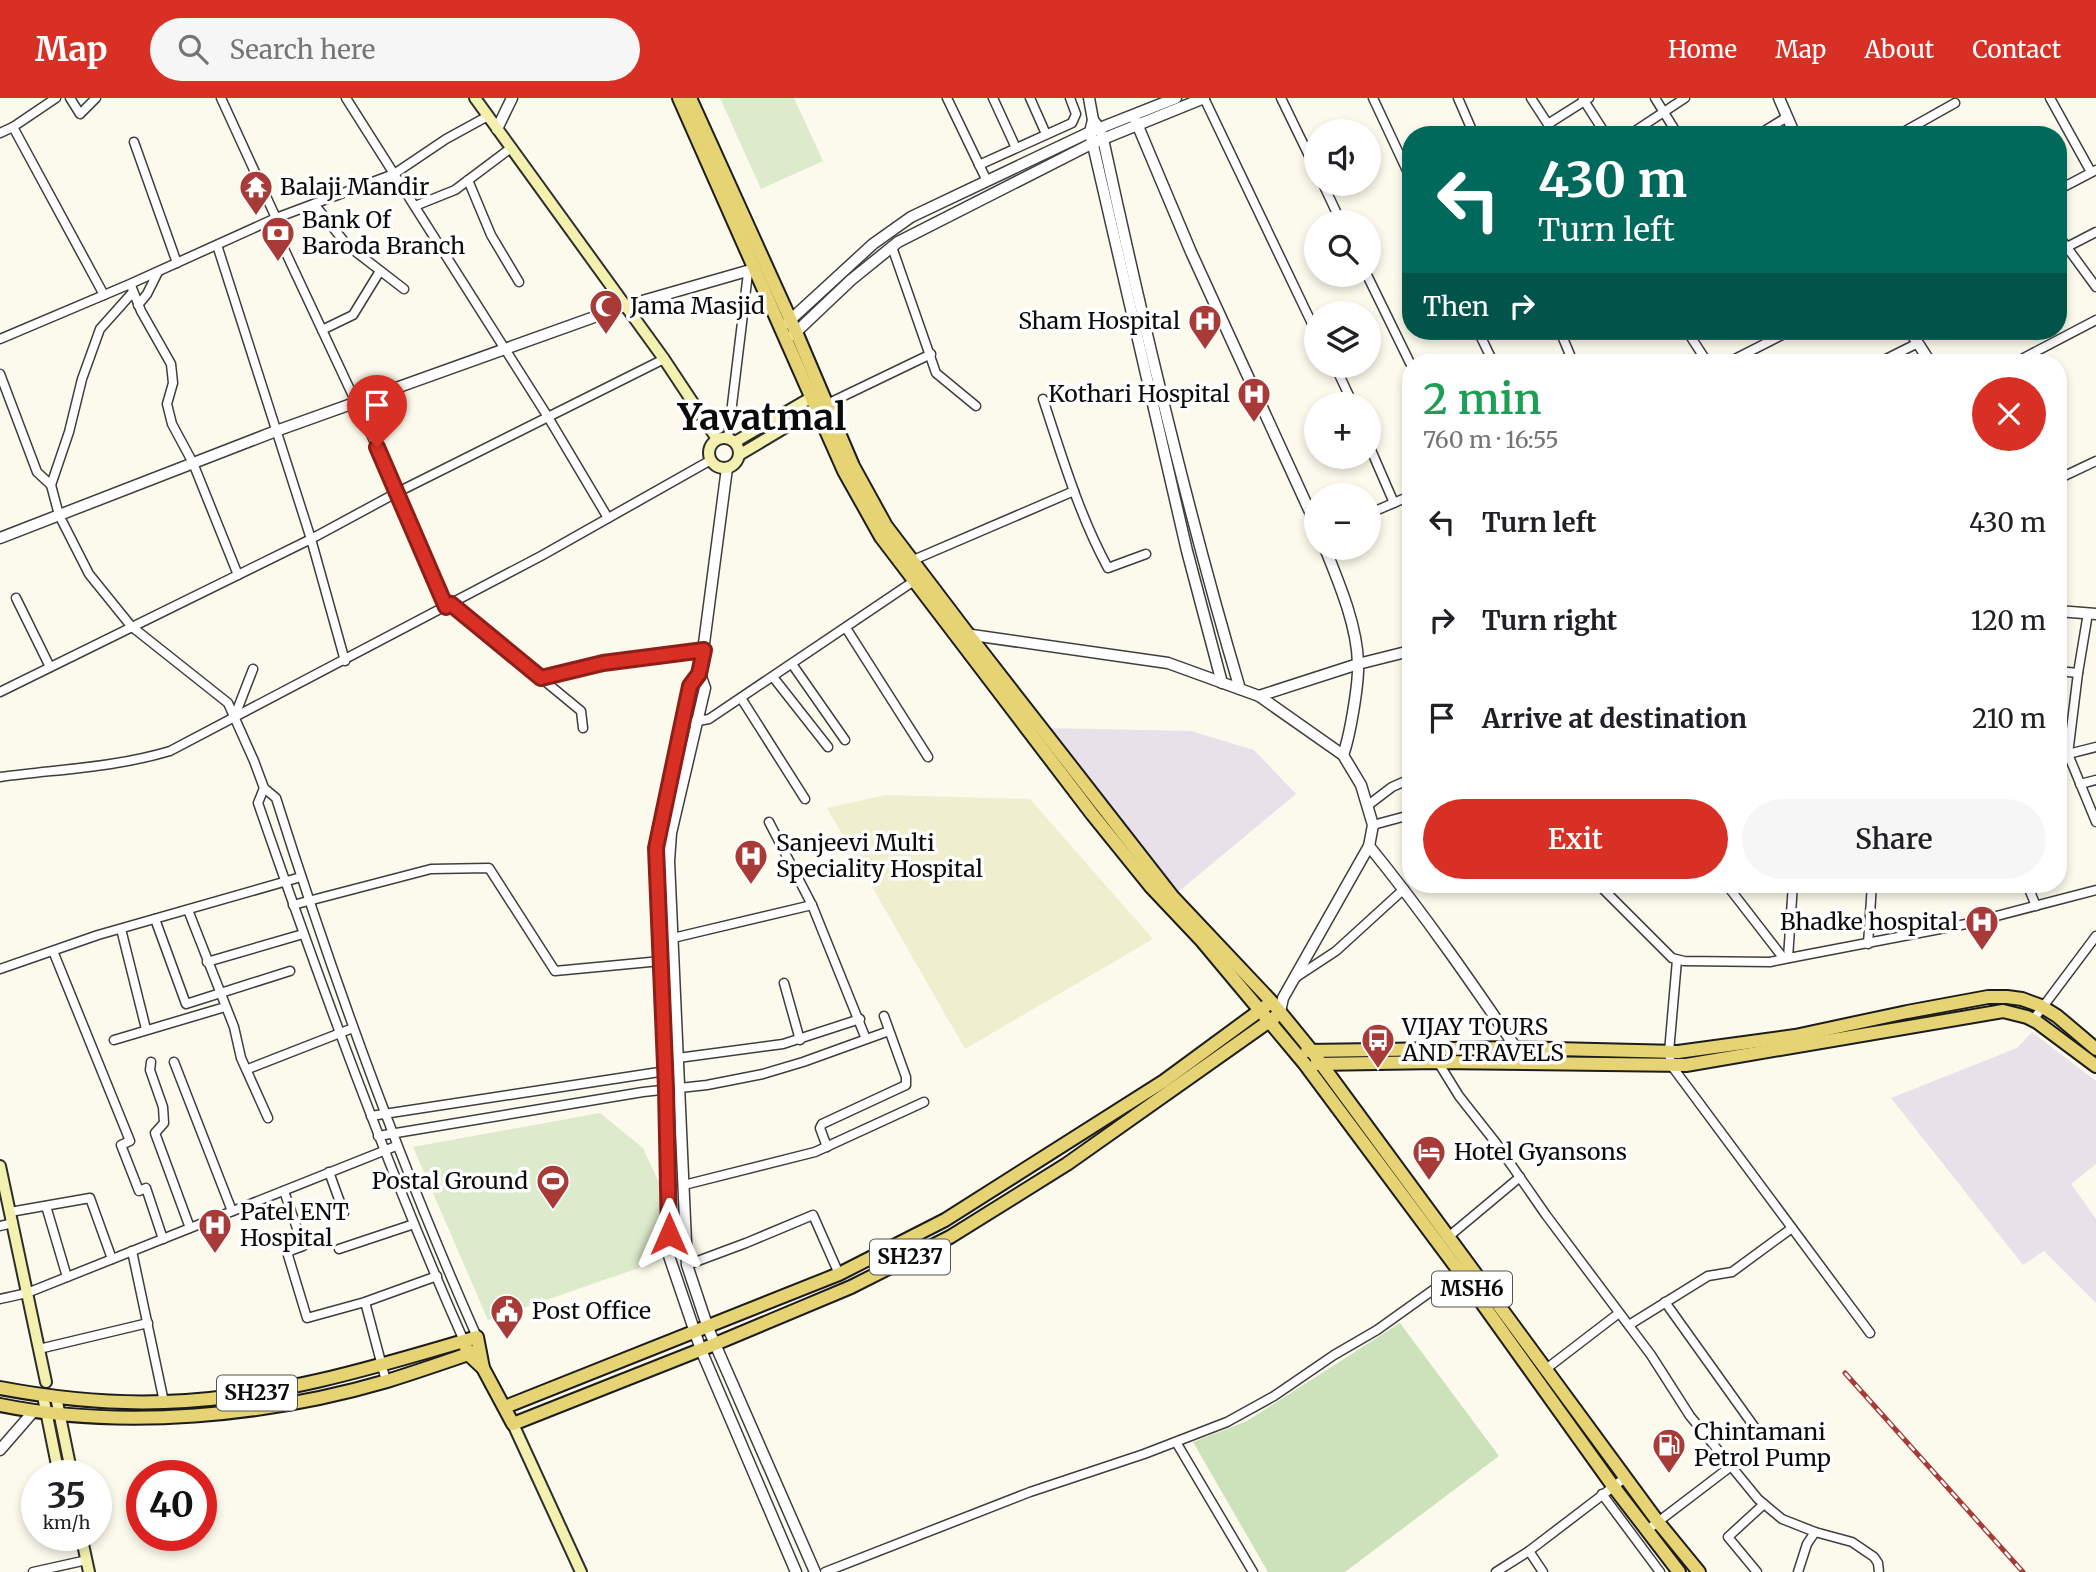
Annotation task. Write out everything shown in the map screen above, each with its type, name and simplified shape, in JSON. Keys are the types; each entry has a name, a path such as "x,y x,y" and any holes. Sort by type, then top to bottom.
{"main road":[{"path":"475,98 664,359 739,455"},
{"path":"679,98 751,271 788,330"},
{"path":"505,1407 839,1274 945,1220 1164,1081 1272,1003 1202,941 1143,878 1034,740 961,633 907,563 881,537 844,471 690,98"},
{"path":"818,404 739,455 735,463 727,468 718,466 711,460 709,451 727,440 818,404"},
{"path":"907,563 914,581 961,633"},
{"path":"1300,1058 1321,1064 1527,1064 1670,1059 1988,998 2022,999 2041,1006 2096,1049"},
{"name":"MSH6","path":"1272,1003 1275,1017 1300,1058 1546,1368 1658,1522 1699,1572"},
{"path":"1300,1058 1311,1050 1516,1048 1670,1059 1686,1065 1986,1013 2014,1013 2033,1020 2096,1066"},
{"name":"MSH6","path":"1275,1017 1311,1050 1444,1241"},
{"name":"SH237","path":"513,1423 701,1350 851,1287 950,1237 1067,1164 1275,1017"},
{"path":"0,1166 46,1382"},
{"name":"MSH6","path":"1464,1267 1608,1490 1679,1572"},
{"path":"470,1339 482,1368 513,1423 581,1572"},
{"name":"SH237","path":"0,1388 43,1396 164,1402 267,1391 382,1366 470,1339"},
{"name":"SH237","path":"0,1405 60,1416 183,1416 279,1406 386,1381 475,1352"},
{"path":"43,1396 39,1413 54,1460"},
{"path":"57,1397 69,1460"},
{"path":"85,1551 89,1572"}],"street":[{"path":"0,133 56,98"},
{"path":"70,98 80,114 96,98"},
{"path":"221,98 322,330 448,606 581,711 583,728"},
{"path":"346,98 548,417 608,517"},
{"path":"497,129 512,98"},
{"path":"947,98 987,181"},
{"path":"993,98 1016,148"},
{"path":"1030,98 1046,134"},
{"path":"979,164 1072,123 1076,119 1070,98"},
{"path":"1090,98 1094,127 1157,399 1187,551 1222,682"},
{"path":"788,330 892,247 984,197 1098,141 1204,98 1304,306"},
{"path":"1281,98 1304,145"},
{"path":"1373,98 1402,160"},
{"path":"1458,98 1470,126"},
{"path":"1531,98 1548,124 1585,99 1601,126"},
{"path":"1655,98 1673,126"},
{"path":"1643,126 1685,98"},
{"path":"1779,98 1791,126"},
{"path":"2050,98 2067,126"},
{"path":"788,330 888,233 911,217 1094,127 1169,99"},
{"path":"1914,126 1955,103"},
{"path":"1133,114 1191,252 1304,499"},
{"path":"51,485 69,432 82,379 100,329 132,288 158,271 273,220 394,174 446,139 488,116"},
{"path":"1772,126 1787,117"},
{"path":"2067,126 2094,171 2067,185"},
{"path":"13,127 104,295"},
{"path":"134,142 177,263"},
{"path":"415,206 449,193 511,148"},
{"path":"468,180 491,235 519,282"},
{"path":"314,204 347,245 404,289"},
{"path":"2096,232 2067,247 2096,287"},
{"path":"217,245 312,540 345,660"},
{"path":"892,247 936,373 976,406"},
{"path":"138,305 147,294 158,271"},
{"path":"322,330 353,315 380,271"},
{"path":"0,538 276,431 504,349 625,306 751,271 727,440"},
{"path":"1373,287 1406,354"},
{"path":"0,339 104,295 132,288"},
{"path":"132,288 138,305 171,364 173,383 167,404 172,424 192,463 238,575"},
{"path":"2067,335 2096,320"},
{"path":"1745,354 1772,340"},
{"path":"1916,340 1925,354"},
{"path":"2031,354 2058,340"},
{"path":"1896,354 1918,343"},
{"path":"818,404 931,354"},
{"path":"0,692 312,540 398,492 664,359"},
{"path":"0,374 37,472 51,485 59,515 89,574 131,626 228,703 263,785 276,798 353,1028 470,1339"},
{"path":"1043,399 1073,491 1095,545 1108,568 1146,554"},
{"path":"1157,399 1240,689"},
{"path":"0,777 99,767 170,751 448,606 711,460"},
{"path":"2067,476 2096,461"},
{"path":"727,468 704,650 699,674 690,686 656,848 666,1089 669,1256 694,1333 796,1572"},
{"path":"1379,469 1394,503"},
{"path":"907,563 1073,491"},
{"path":"1381,508 1402,500"},
{"path":"1330,560 1347,605 1359,664 1343,755"},
{"path":"681,724 709,719 914,581"},
{"path":"16,597 50,667"},
{"path":"2067,612 2092,613 2078,673 2068,754 2096,821"},
{"path":"846,628 928,757"},
{"path":"961,633 1168,663 1259,696 1343,755 1354,771 1373,825 1369,846 1295,978 1272,1003 1275,1017"},
{"path":"541,678 603,663 704,650"},
{"path":"1259,696 1359,664 1402,654"},
{"path":"792,664 845,740"},
{"path":"234,718 253,669"},
{"path":"2067,672 2078,673"},
{"path":"699,674 705,688 671,833 669,861 687,1265 708,1328 815,1572"},
{"path":"773,677 828,747"},
{"path":"741,698 805,799"},
{"path":"2068,754 2096,747"},
{"path":"2080,784 2096,780"},
{"path":"1367,806 1402,783"},
{"path":"263,785 258,803 338,1034 414,1224 470,1339"},
{"path":"1373,825 1402,816"},
{"path":"769,822 813,905 866,1039"},
{"path":"658,832 671,833"},
{"path":"1369,846 1402,887"},
{"path":"293,905 431,869 489,868 555,971 661,961"},
{"path":"0,969 121,929 301,877"},
{"path":"1607,893 1677,960 1770,962 1966,924 2096,890"},
{"path":"1295,978 1335,951 1402,891"},
{"path":"1407,893 1527,1064"},
{"path":"1733,893 1786,959"},
{"path":"1786,959 1792,893"},
{"path":"1868,944 1871,893"},
{"path":"2031,893 2036,906"},
{"path":"673,939 813,905"},
{"path":"188,910 234,1027 241,1058 268,1118"},
{"path":"155,919 186,1004 290,971"},
{"path":"121,929 146,1029"},
{"path":"207,962 303,934"},
{"path":"2033,1020 2096,936"},
{"path":"53,951 130,1141 121,1145 139,1191 146,1188 163,1239"},
{"path":"1677,960 1670,1059 1870,1333"},
{"path":"784,983 800,1040"},
{"path":"114,1040 225,1007"},
{"path":"827,1147 820,1128 822,1124 906,1085 906,1077 884,1016"},
{"path":"678,1058 800,1040 860,1019"},
{"path":"248,1069 353,1028"},
{"path":"378,1136 763,1074 889,1031"},
{"path":"150,1062 150,1070 163,1107 164,1123 155,1133 190,1228"},
{"path":"174,1062 232,1211"},
{"path":"1438,1062 1459,1096 1651,1355 1690,1416 1730,1467 1764,1504 1782,1518 1815,1532 1852,1542 1874,1557 1879,1572"},
{"path":"370,1116 679,1069"},
{"path":"684,1185 788,1160 827,1147 924,1102"},
{"path":"0,1299 27,1293 396,1146"},
{"path":"329,1172 344,1213"},
{"path":"1444,1241 1520,1178"},
{"path":"284,1191 303,1246 287,1252 307,1318 365,1302 437,1276"},
{"path":"0,1226 12,1218 46,1206 90,1198 112,1259"},
{"path":"46,1206 67,1277"},
{"path":"687,1265 813,1215 825,1248 839,1274"},
{"path":"339,1249 414,1224"},
{"path":"1629,1325 1708,1276 1732,1272 1792,1228"},
{"path":"132,1251 164,1402"},
{"path":"825,1572 1030,1492 1227,1422 1377,1330 1464,1267"},
{"path":"365,1302 386,1381"},
{"path":"1665,1302 1758,1432"},
{"path":"1546,1368 1619,1313"},
{"path":"39,1349 148,1323"},
{"path":"43,1396 46,1382"},
{"path":"46,1382 57,1397"},
{"path":"0,1450 39,1413"},
{"path":"1176,1442 1253,1572"},
{"path":"1646,1531 1730,1467"},
{"path":"1496,1572 1529,1551 1626,1477"},
{"path":"1608,1490 1660,1572"},
{"path":"1756,1572 1728,1537 1764,1504"},
{"path":"1798,1572 1807,1544 1815,1532"},
{"path":"1529,1551 1543,1572"},
{"path":"33,1572 87,1560"}],"shaded area":[{"path":"1049,728 1191,731 1254,750 1296,794 1178,892"},
{"path":"2032,1032 2096,1081 2096,1164 2071,1184 2096,1219 2096,1303 2044,1251 2023,1265 1891,1098 2017,1048"}],"green space":[{"path":"720,98 794,98 823,161 761,189"},
{"path":"885,795 1030,799 1153,939 965,1049 827,808"},
{"name":"Postal Ground","path":"600,1113 643,1148 662,1189 668,1232 659,1261 488,1320 413,1147"},
{"path":"1400,1323 1499,1456 1345,1572 1268,1572 1193,1442 1247,1421"}],"railway":[{"path":"1845,1373 2023,1572"}],"place":[{"name":"Balaji Mandir","path":"256,217"},
{"name":"Bank Of Baroda Branch","path":"278,263"},
{"name":"Jama Masjid","path":"606,336"},
{"name":"Sham Hospital","path":"1205,351"},
{"name":"Kothari Hospital","path":"1254,424"},
{"name":"Sanjeevi Multi Speciality Hospital","path":"751,886"},
{"name":"Bhadke hospital","path":"1982,952"},
{"name":"VIJAY TOURS AND TRAVELS","path":"1378,1070"},
{"name":"Hotel Gyansons","path":"1429,1182"},
{"name":"Postal Ground","path":"553,1211"},
{"name":"Patel ENT Hospital","path":"215,1255"},
{"name":"Post Office","path":"507,1341"},
{"name":"Chintamani Petrol Pump","path":"1669,1475"}],"district":[{"name":"Yavatmal","path":"762,417"}],"route":[{"path":"377,447 446,607 451,604 541,678 603,663 704,650 699,674 690,686 656,848 669,1234"}]}
